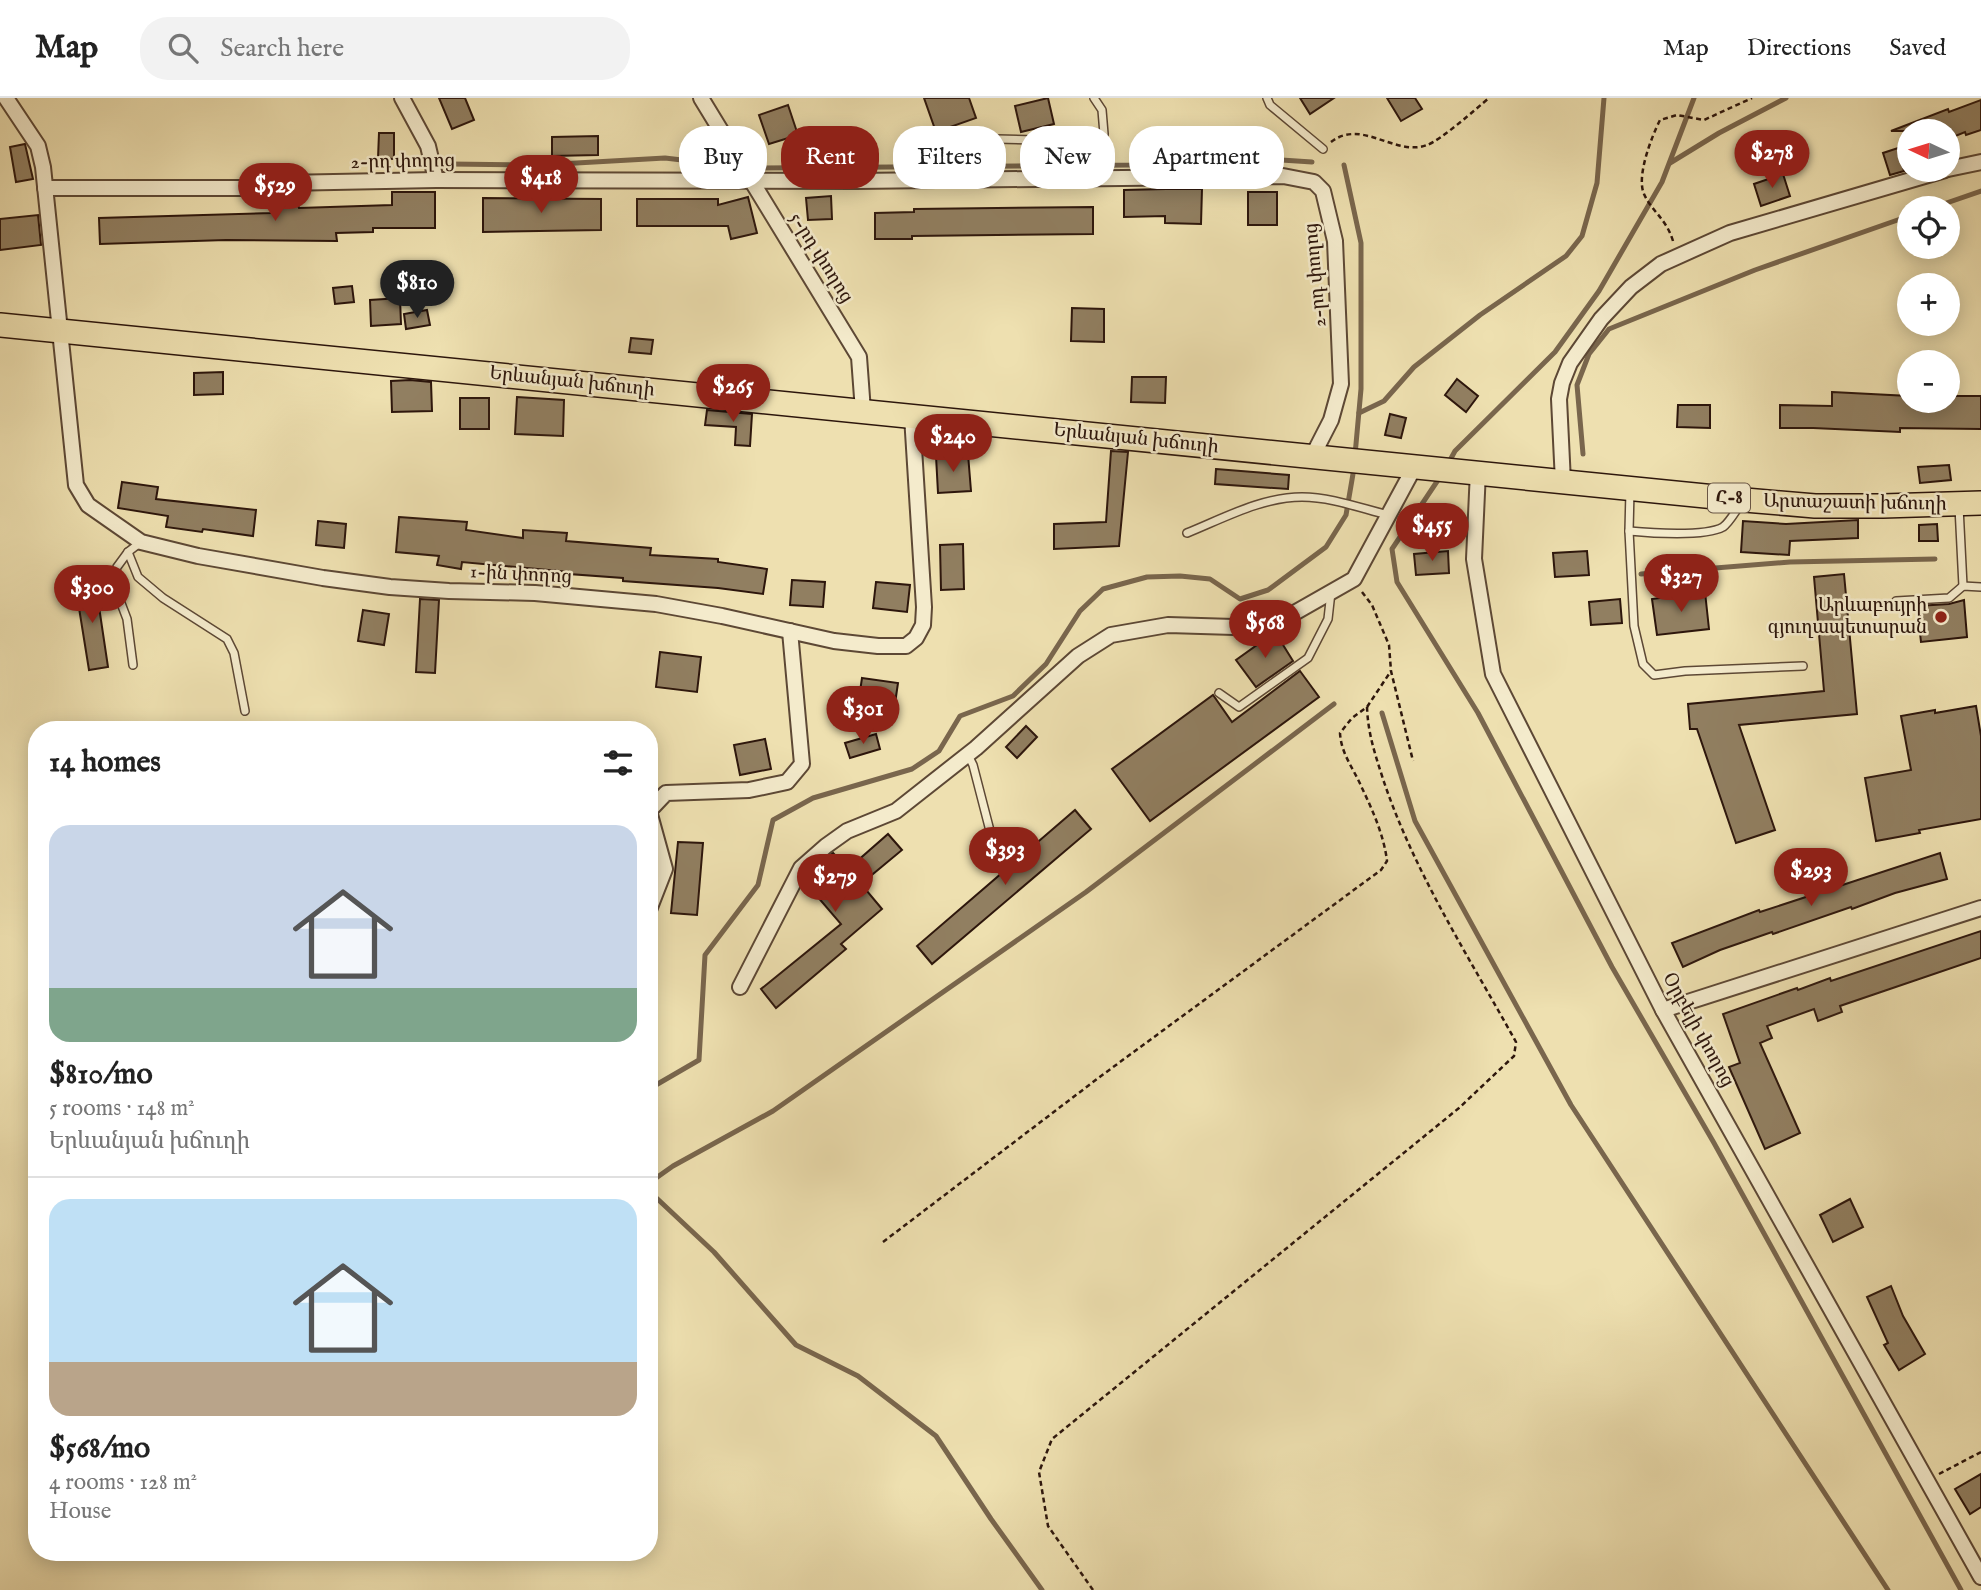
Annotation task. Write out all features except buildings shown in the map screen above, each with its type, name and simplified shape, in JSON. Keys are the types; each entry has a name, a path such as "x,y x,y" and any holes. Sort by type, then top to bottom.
{"main road":[{"name":"Երևանյան խճուղի","path":"0,325 1371,463 1478,471"},
{"name":"Արտաշատի խճուղի","path":"1478,471 1563,482 1815,506 1970,504"}],"street":[{"path":"6,98 38,146 43,167 60,330"},
{"path":"402,98 428,146 436,180"},
{"name":"5-րդ փողոց","path":"701,98 718,126"},
{"path":"1960,166 1981,162"},
{"name":"2-րդ փողոց","path":"767,180 1283,176 1314,182 1323,191 1335,241 1341,384 1331,420 1312,457"},
{"name":"2-րդ փողոց","path":"45,188 240,188 283,183 436,180 679,180"},
{"path":"1563,482 1559,400 1570,363 1601,319 1631,287 1661,264 1730,233 1902,182"},
{"name":"5-րդ փողոց","path":"756,189 859,357 863,411"},
{"name":"1-ին փողոց","path":"60,330 76,485 88,505 141,542 198,556 390,587 535,593 656,604 834,641 878,646 906,646 916,638 923,625 925,607 912,416"},
{"path":"740,987 802,868 826,846 847,831 896,811 968,754 1079,656 1111,635 1168,625 1234,627 1282,620 1354,579 1415,466"},
{"name":"Օրբելի փողոց","path":"1478,471 1474,559 1493,674 1663,1010 1981,1577"},
{"path":"658,801 666,793 749,790 787,782 803,764 790,631"},
{"path":"658,844 665,869 658,887"},
{"path":"1663,1010 1981,908"}],"lane":[{"path":"1006,139 1075,141 1104,134 1102,110 1094,98"},
{"path":"1267,98 1270,105 1323,149"},
{"path":"1630,487 1629,531 1634,626 1643,664 1654,675 1685,671 1803,666"},
{"path":"1187,533 1275,499 1303,497 1331,500 1388,515"},
{"path":"1629,531 1707,531 1724,526 1745,500"},
{"path":"1963,586 1970,504"},
{"path":"133,664 127,619 113,582 117,567 128,552 141,542"},
{"path":"128,552 138,577 163,598 227,639 234,653 244,711"},
{"path":"1895,601 1949,598 1963,586 1981,587"},
{"path":"1219,694 1238,707 1308,658 1328,619 1331,592"},
{"path":"968,754 996,854"}],"path":[{"path":"1323,149 1338,137 1367,134 1402,147 1427,145 1489,98"},
{"path":"1678,256 1669,226 1643,193 1643,173 1653,134 1660,120 1677,115 1704,120 1752,98"},
{"path":"1354,579 1372,605 1389,645 1391,671 1413,761"},
{"path":"883,1242 1101,1076 1381,870 1387,861 1385,845 1362,788 1340,747 1340,733 1352,718 1367,707 1391,671"},
{"path":"1093,1590 1048,1526 1040,1472 1052,1439 1459,1108 1514,1056 1516,1042 1431,890 1394,810 1367,732 1367,707"},
{"path":"1927,1480 1981,1452"}],"waterway":[{"path":"1359,413 1384,401 1414,367 1480,315 1566,256 1582,236 1597,183 1604,98"},
{"path":"1449,462 1455,451 1555,352 1599,291 1662,182 1694,98"},
{"path":"1670,163 1719,133 1786,98"},
{"path":"767,168 1130,165 1223,156 1312,162"},
{"path":"450,164 541,165 665,158 679,160"},
{"path":"1344,165 1361,243 1361,389 1355,455"},
{"path":"1960,198 1981,191"},
{"path":"1583,454 1577,385 1589,354 1609,329 1755,270 1897,220"},
{"path":"658,1084 699,1060 705,955 758,885 773,820 813,798 912,769 939,751 960,716 1013,696 1046,664 1080,611 1103,589 1147,577 1180,576 1210,579 1240,599 1268,590 1326,547 1346,515 1354,468"},
{"path":"1440,477 1392,549 1397,582 1478,713 1612,967 1714,1143 1961,1590"},
{"path":"1641,574 1790,562 1935,559"},
{"path":"658,1177 773,1111 1086,892 1334,704"},
{"path":"1382,713 1415,821 1571,1105 1888,1590"},
{"path":"658,1199 714,1252 796,1345 858,1376 936,1436 1042,1590"}],"place":[{"name":"Արևաբույրի գյուղապետարան","path":"1941,617"}]}
